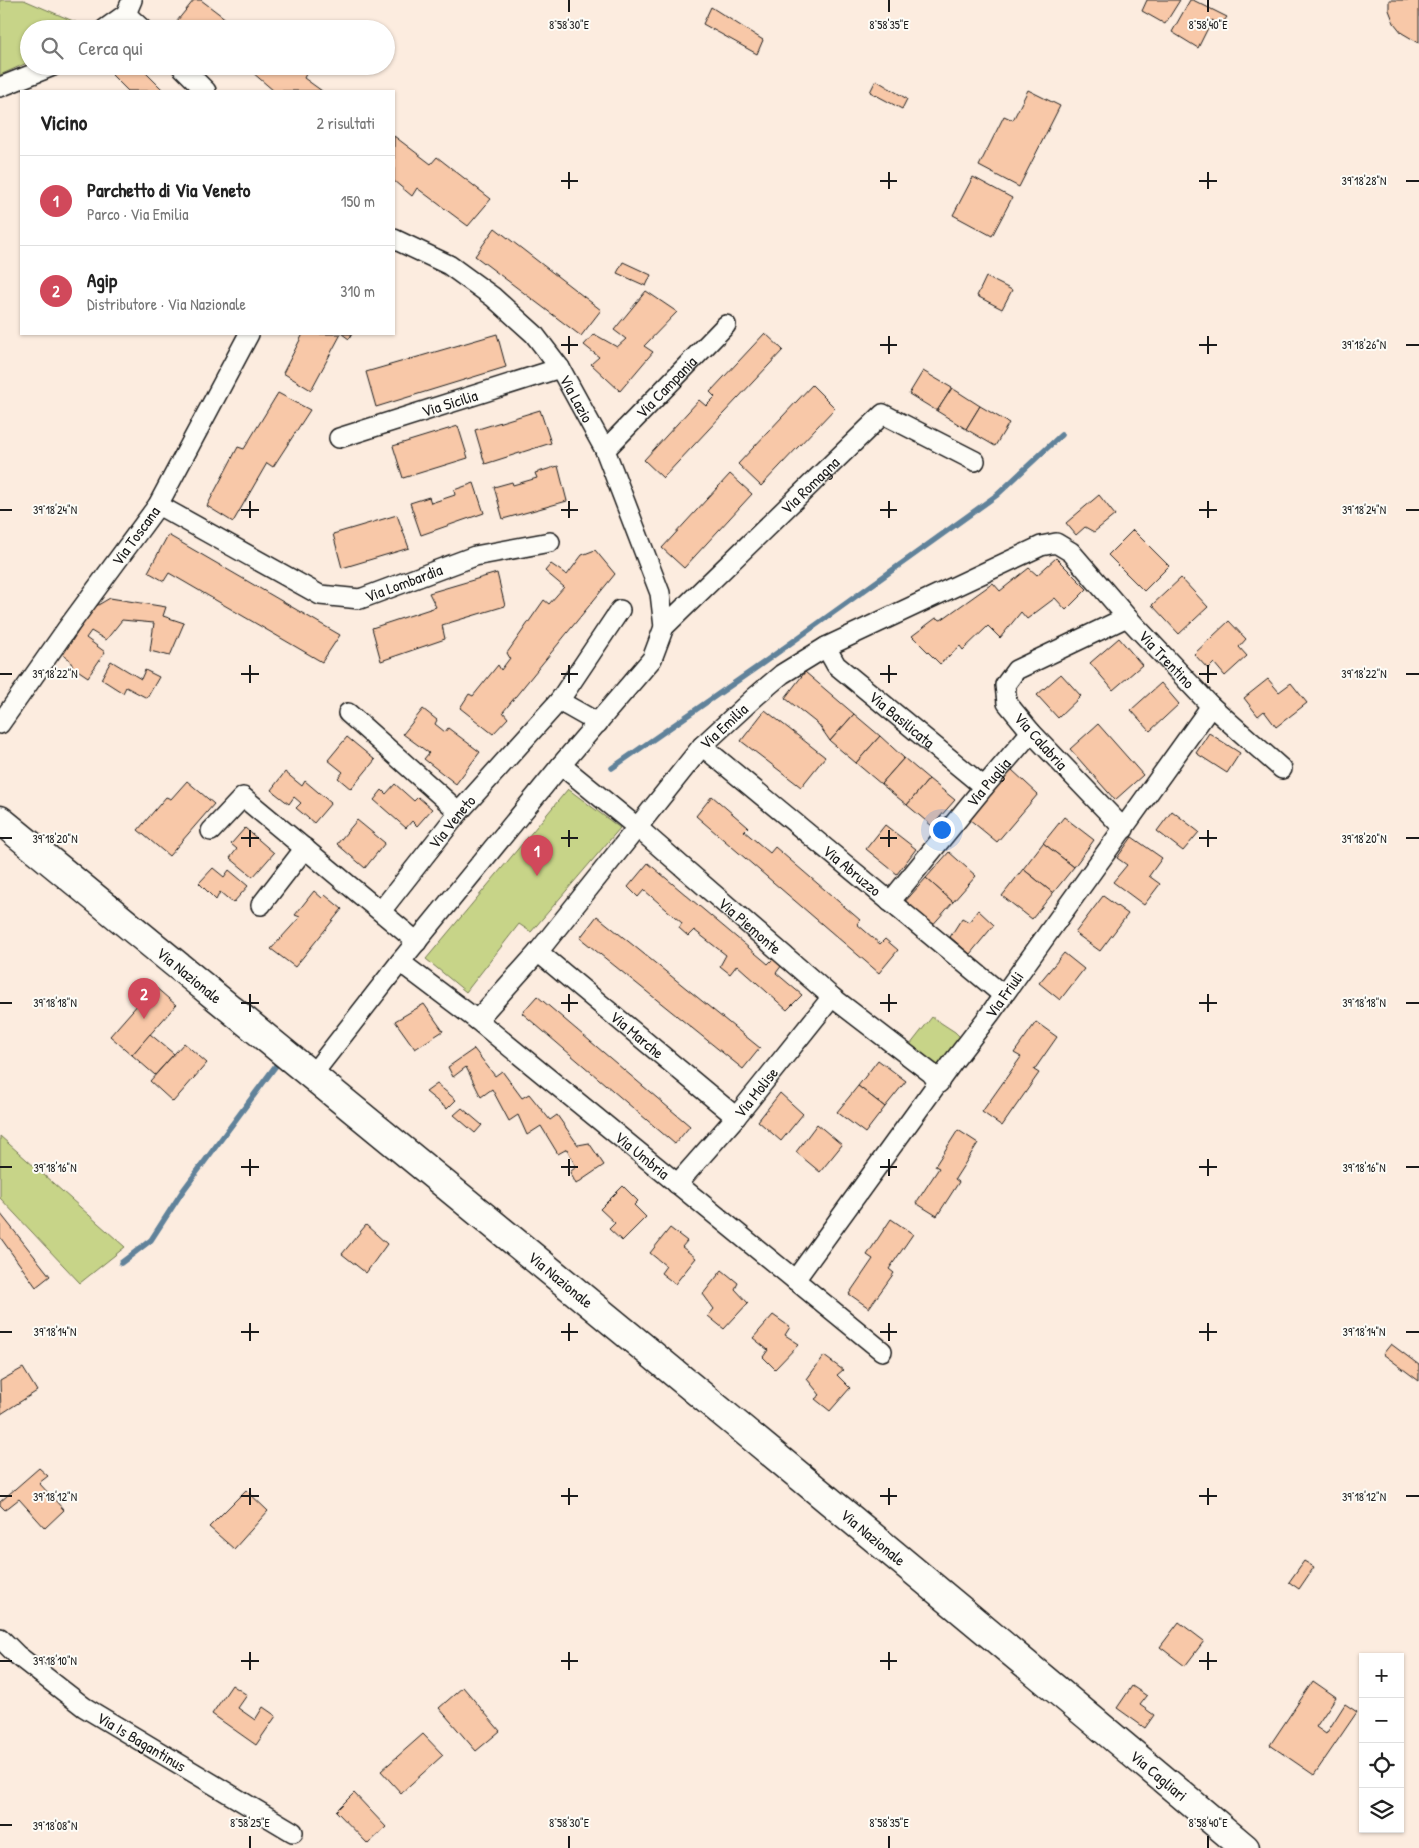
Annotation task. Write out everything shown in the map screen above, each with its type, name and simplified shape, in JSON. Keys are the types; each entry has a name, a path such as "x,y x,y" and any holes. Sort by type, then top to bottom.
{"main road":[{"name":"Via Nazionale","path":"0,820 1119,1741"},
{"name":"Via Cagliari","path":"1119,1741 1245,1848"}],"street":[{"path":"115,20 129,7 137,20"},
{"path":"0,87 30,75"},
{"path":"190,75 205,90"},
{"name":"Via Lazio","path":"395,240 448,266 493,296 534,334 560,368 605,450 660,593 664,627"},
{"name":"Via Campania","path":"605,450 726,325"},
{"name":"Via Toscana","path":"0,724 158,505 248,335"},
{"name":"Via Sicilia","path":"339,438 560,368"},
{"name":"Via Romagna","path":"664,627 884,414 975,461"},
{"name":"Via Lombardia","path":"158,505 320,595 328,596 360,598 475,556 550,542"},
{"name":"Via Trentino","path":"1056,543 1071,552 1210,706 1282,769"},
{"name":"Via Emilia","path":"477,1020 538,952 702,746 782,674 826,647 1042,546 1056,543"},
{"name":"Via Veneto","path":"381,910 459,812 559,701 620,610"},
{"name":"Via Calabria","path":"1124,830 1031,732 1007,703 1005,685 1016,670 1128,617"},
{"path":"312,1076 400,962 652,659 664,627"},
{"name":"Via Basilicata","path":"826,647 836,665 984,786"},
{"path":"559,701 598,723"},
{"name":"Via Friuli","path":"795,1280 1124,830 1210,706"},
{"path":"348,713 459,812"},
{"name":"Via Puglia","path":"890,902 984,786 1031,732"},
{"name":"Via Abruzzo","path":"702,746 1003,995"},
{"name":"Via Piemonte","path":"562,765 638,828 832,997 931,1073 939,1083"},
{"path":"211,831 243,797 381,910 417,942"},
{"path":"261,905 305,848"},
{"name":"Via Marche","path":"538,952 736,1117"},
{"name":"Via Umbria","path":"400,962 477,1020 882,1351"},
{"name":"Via Molise","path":"677,1184 736,1117 832,997"},
{"name":"Via Is Bagantinus","path":"0,1638 18,1655 84,1707 293,1832"}],"green space":[{"path":"0,0 24,0 71,20 20,20 20,66 0,75"},
{"path":"568,789 620,828 531,932 519,924 466,992 426,959"},
{"path":"932,1017 961,1038 939,1067 910,1045"},
{"path":"0,1136 125,1247 80,1283 0,1198"}],"building":[{"path":"194,0 201,0 227,20 178,20"},
{"path":"1147,0 1180,0 1165,24 1142,11"},
{"path":"1190,0 1227,17 1221,25 1212,20 1198,48 1172,32"},
{"path":"1389,0 1419,0 1419,43 1402,33 1394,23 1389,10"},
{"path":"711,7 763,40 757,54 703,24"},
{"path":"112,75 148,75 163,90 127,90"},
{"path":"255,75 306,75 304,78 321,90 273,90"},
{"path":"876,80 907,99 902,109 870,92"},
{"path":"1028,90 1060,106 1019,187 979,166 1004,116 1013,120"},
{"path":"395,137 431,164 437,157 491,199 468,226 417,188 412,196 395,182"},
{"path":"973,177 1012,198 992,236 953,215"},
{"path":"495,228 601,310 581,336 475,256"},
{"path":"623,262 651,275 646,286 617,273"},
{"path":"986,277 1012,290 1002,309 977,296"},
{"path":"646,291 677,312 644,346 653,352 620,391 591,364 599,357 584,345 594,334 617,347 626,339 614,330"},
{"path":"765,333 783,350 663,478 644,460 699,400 706,406 715,397 710,392"},
{"path":"497,334 506,367 376,407 366,372"},
{"path":"302,335 340,335 311,390 283,373"},
{"path":"343,335 351,335 349,339"},
{"path":"923,371 952,388 937,411 909,394"},
{"path":"812,385 835,408 761,486 738,464"},
{"path":"952,388 980,406 966,429 937,411"},
{"path":"278,393 310,410 273,467 267,463 233,522 207,506 238,447 244,449"},
{"path":"980,406 1009,423 995,446 966,429"},
{"path":"540,410 551,443 485,464 475,430"},
{"path":"458,426 468,458 403,478 393,446"},
{"path":"558,466 567,501 503,519 494,487 512,482 513,485 537,478 535,473"},
{"path":"730,474 752,494 684,568 662,548"},
{"path":"474,483 484,513 421,535 410,503 429,497 431,503 455,495 454,490"},
{"path":"1099,495 1115,515 1094,532 1085,527 1076,535 1066,523"},
{"path":"397,515 409,548 342,568 333,534"},
{"path":"1133,530 1169,566 1144,591 1108,555"},
{"path":"168,535 340,635 322,662 169,573 164,581 148,572"},
{"path":"595,550 615,574 503,712 508,718 493,734 460,708 469,694 473,696 498,665 501,670 510,658 507,653 544,600 549,604 564,587 545,571 551,564 567,575 582,555"},
{"path":"1056,558 1087,589 1066,610 1055,598 1027,619 1021,612 1000,638 988,626 963,650 960,646 940,664 912,636 936,618 941,620 993,583 1000,591 1029,568 1037,575"},
{"path":"497,573 505,606 442,625 445,639 381,661 372,628 436,607 429,593"},
{"path":"1181,578 1208,607 1179,634 1152,605"},
{"path":"110,598 166,607 163,616 184,623 170,656 150,651 154,623 122,620 106,640 91,631 86,638 105,652 88,677 73,667 69,659 63,655 93,608"},
{"path":"1229,621 1246,639 1239,647 1247,656 1225,676 1214,663 1208,669 1194,654"},
{"path":"1119,638 1142,665 1113,690 1090,663"},
{"path":"111,661 141,679 145,670 159,677 147,698 126,687 123,693 101,679"},
{"path":"805,672 854,714 830,741 819,725 785,698"},
{"path":"1061,674 1081,696 1058,718 1037,695"},
{"path":"1268,679 1279,692 1291,683 1307,703 1276,727 1264,711 1258,716 1244,698"},
{"path":"1161,683 1179,704 1150,731 1131,710"},
{"path":"423,709 437,720 435,724 445,732 448,728 480,752 456,784 424,759 429,753 403,734"},
{"path":"765,710 825,757 801,787 741,741"},
{"path":"854,714 880,736 856,763 830,741"},
{"path":"1098,724 1143,775 1115,800 1070,749"},
{"path":"1209,733 1240,753 1227,773 1196,753"},
{"path":"880,736 904,758 881,784 856,763"},
{"path":"347,737 375,760 351,789 338,778 343,772 328,760"},
{"path":"904,758 929,779 907,805 881,784"},
{"path":"1012,770 1038,794 997,842 969,819"},
{"path":"285,772 302,786 305,781 331,803 314,823 296,808 301,803 294,797 289,804 271,790"},
{"path":"929,779 955,800 932,826 907,805"},
{"path":"187,781 214,804 169,856 138,830 166,797 171,799"},
{"path":"395,784 414,801 418,797 432,809 417,826 412,821 406,828 374,800 382,790 386,794"},
{"path":"712,796 748,827 744,831 770,853 775,847 860,920 857,924 880,944 885,939 898,950 879,973 696,816"},
{"path":"1172,811 1199,832 1183,851 1157,831"},
{"path":"1064,817 1094,840 1074,867 1043,843"},
{"path":"357,820 385,843 365,868 337,844"},
{"path":"885,825 916,849 897,874 866,849"},
{"path":"245,828 274,853 253,877 230,858 237,849 231,844"},
{"path":"1132,837 1162,858 1149,876 1160,884 1144,905 1113,882 1127,865 1117,858"},
{"path":"1043,843 1074,867 1053,893 1023,869"},
{"path":"949,852 976,876 953,902 926,878"},
{"path":"648,863 768,964 774,958 782,965 776,973 802,995 787,1010 737,965 730,974 720,966 726,955 694,930 688,936 679,928 682,923 644,890 638,897 628,887"},
{"path":"213,868 224,877 229,870 248,886 233,903 220,892 216,900 199,883"},
{"path":"1023,869 1053,893 1032,919 1002,896"},
{"path":"926,878 953,902 930,928 903,904"},
{"path":"314,891 322,898 325,895 342,909 295,967 271,949 300,917 295,915"},
{"path":"1103,896 1128,914 1100,951 1075,933"},
{"path":"978,910 994,925 970,954 950,937 962,918 969,922"},
{"path":"597,916 760,1048 743,1069 580,938"},
{"path":"1064,953 1084,969 1060,1000 1039,983"},
{"path":"154,986 176,1005 132,1055 110,1036"},
{"path":"537,996 690,1126 675,1144 522,1013"},
{"path":"424,1004 443,1031 415,1049 395,1021"},
{"path":"1036,1022 1057,1037 1034,1070 1039,1073 1002,1126 982,1112 1021,1057 1014,1053"},
{"path":"150,1034 174,1054 155,1075 132,1055"},
{"path":"184,1043 207,1063 173,1102 150,1081"},
{"path":"474,1049 495,1076 502,1071 522,1098 529,1094 550,1120 557,1115 578,1145 589,1143 604,1165 576,1184 570,1172 576,1167 567,1149 558,1154 541,1126 527,1135 518,1115 509,1121 492,1089 481,1097 466,1067 453,1077 448,1067"},
{"path":"878,1060 906,1081 885,1107 858,1086"},
{"path":"437,1084 456,1100 447,1109 426,1092"},
{"path":"858,1086 885,1107 865,1133 837,1112"},
{"path":"780,1093 803,1114 781,1141 758,1121"},
{"path":"462,1108 482,1125 475,1133 454,1115"},
{"path":"817,1124 842,1145 820,1172 796,1152"},
{"path":"958,1130 978,1143 955,1179 959,1182 937,1216 916,1203 939,1168 935,1166"},
{"path":"623,1186 638,1201 634,1205 646,1217 622,1241 609,1229 615,1223 600,1209"},
{"path":"0,1213 50,1276 36,1287 0,1237"},
{"path":"891,1219 913,1234 889,1269 894,1273 869,1308 849,1294 873,1259 867,1255"},
{"path":"366,1225 387,1244 366,1273 342,1254"},
{"path":"670,1228 687,1241 682,1247 696,1258 675,1284 661,1273 666,1266 650,1253"},
{"path":"722,1270 738,1283 735,1289 748,1303 724,1329 708,1316 714,1309 703,1294"},
{"path":"773,1315 790,1327 785,1335 799,1344 775,1369 763,1357 768,1350 753,1338"},
{"path":"1391,1344 1419,1365 1419,1381 1383,1354"},
{"path":"824,1356 843,1370 837,1375 850,1388 830,1411 815,1399 820,1395 807,1379"},
{"path":"23,1368 37,1391 1,1414 0,1381"},
{"path":"39,1468 48,1476 39,1483 64,1510 45,1528 19,1499 5,1510 0,1505 0,1502"},
{"path":"246,1490 268,1511 234,1549 209,1527"},
{"path":"1304,1561 1314,1567 1299,1589 1289,1582"},
{"path":"1179,1622 1204,1641 1185,1666 1160,1647"},
{"path":"1313,1681 1336,1697 1316,1727 1326,1734 1345,1704 1357,1712 1314,1775 1270,1745"},
{"path":"232,1685 247,1695 238,1708 255,1720 263,1707 276,1716 256,1745 212,1714"},
{"path":"1132,1686 1147,1696 1140,1705 1154,1715 1145,1728 1117,1708"},
{"path":"463,1687 500,1731 476,1751 439,1708"},
{"path":"423,1734 443,1755 401,1793 381,1771"},
{"path":"354,1793 386,1827 368,1844 336,1811"}],"waterway":[{"path":"612,768 763,663 997,495 1061,435"},
{"path":"121,1263 151,1240 182,1192 277,1064"}],"place":[{"name":"Parchetto di Via Veneto","path":"537,876"},
{"name":"Agip","path":"144,1019"}]}
